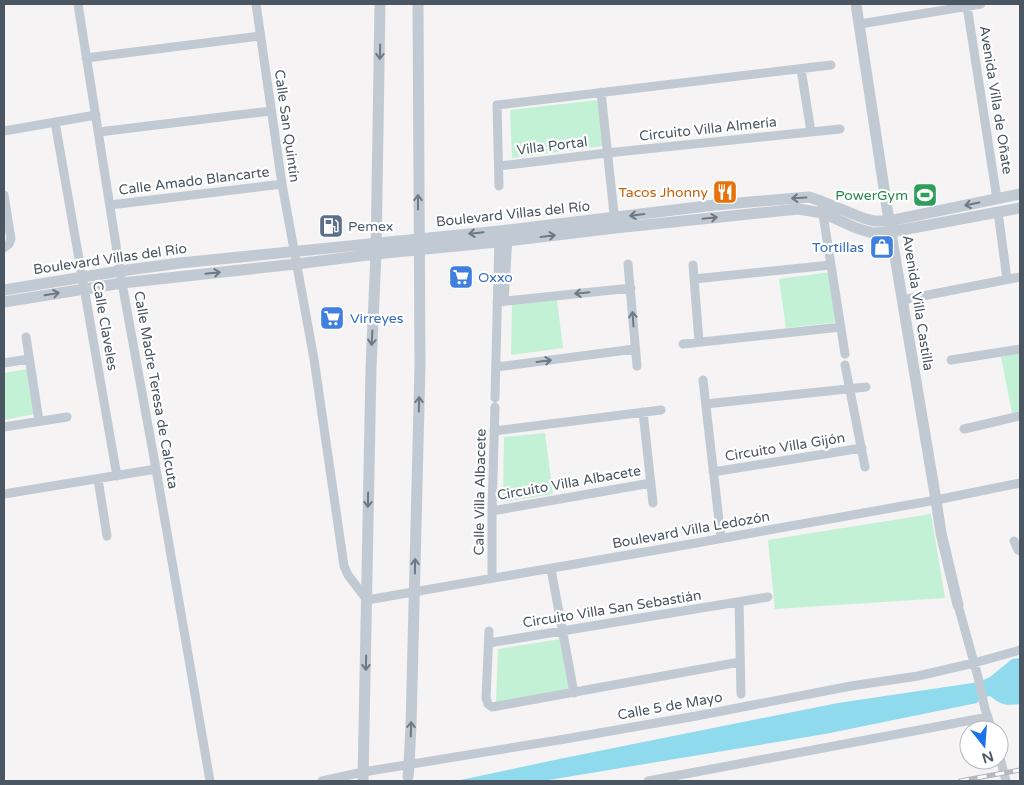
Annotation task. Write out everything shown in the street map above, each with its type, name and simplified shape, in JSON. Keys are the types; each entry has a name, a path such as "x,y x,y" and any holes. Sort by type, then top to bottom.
{"street":[{"name":"Calle Madre Teresa de Calcuta","path":"78,4 122,283 210,781"},
{"name":"Calle San Quintín","path":"256,4 282,184 314,359 344,566 348,575 367,600"},
{"path":"363,777 370,368 376,248 380,4"},
{"path":"408,779 415,593 420,365 418,4"},
{"name":"Avenida Villa Castilla","path":"856,4 890,227 941,533 958,605"},
{"path":"860,24 981,4"},
{"name":"Avenida Villa de Oñate","path":"967,6 996,199"},
{"path":"86,58 260,36"},
{"path":"500,186 497,105 831,65"},
{"path":"801,69 811,132"},
{"path":"601,92 615,223"},
{"path":"99,132 271,111"},
{"path":"4,131 96,115"},
{"name":"Calle Claveles","path":"56,122 117,476"},
{"name":"Circuito Villa Almería","path":"607,153 840,129"},
{"name":"Villa Portal","path":"499,166 607,153"},
{"name":"Calle Amado Blancarte","path":"110,206 282,184"},
{"name":"Boulevard Villas del Río","path":"4,302 83,283 120,271 180,263 294,252 419,245 615,223 798,209 823,213 856,228 874,233 890,227 1020,194"},
{"path":"4,195 11,239 4,248"},
{"name":"Boulevard Villas del Río","path":"615,223 715,205 809,198 890,227 1020,208"},
{"path":"821,201 845,354"},
{"path":"998,212 1007,279"},
{"name":"Calle Villa Albacete","path":"492,578 496,367 501,302 503,236"},
{"name":"Boulevard Villas del Río","path":"4,290 83,283 122,283 296,264 376,248"},
{"path":"628,264 637,366"},
{"path":"694,279 831,265"},
{"path":"693,266 698,342"},
{"path":"902,300 1020,277"},
{"path":"501,302 631,288"},
{"path":"683,344 841,327"},
{"path":"26,337 39,421"},
{"path":"496,367 636,349"},
{"path":"951,360 1020,349"},
{"path":"4,363 30,359"},
{"name":"Circuito Villa Gijón","path":"845,365 865,467"},
{"name":"Circuito Villa Gijón","path":"703,380 721,538"},
{"path":"706,404 866,388"},
{"path":"494,431 661,410"},
{"name":"Circuito Villa Albacete","path":"643,412 653,503"},
{"path":"964,429 1020,416"},
{"path":"4,427 67,417"},
{"name":"Circuito Villa Gijón","path":"713,472 862,448"},
{"path":"4,494 156,468"},
{"path":"98,479 107,536"},
{"name":"Circuito Villa Albacete","path":"492,511 651,483"},
{"name":"Boulevard Villa Ledozón","path":"367,600 551,569 936,500 1020,483"},
{"path":"1014,541 1020,551"},
{"path":"551,569 574,693"},
{"name":"Circuito Villa San Sebastián","path":"489,644 768,597"},
{"path":"739,602 741,694"},
{"path":"958,605 989,720"},
{"path":"489,631 486,698 489,706 494,707 740,662"},
{"name":"Calle 5 de Mayo","path":"322,781 363,777 409,765 696,716 851,686 918,676 1020,650"},
{"path":"648,781 987,713"}],"green space":[{"path":"598,100 603,146 512,158 510,110"},
{"path":"831,272 839,322 786,328 779,279"},
{"path":"557,300 563,348 511,355 512,305"},
{"path":"1020,353 1020,411 1012,413 1001,357"},
{"path":"27,369 35,414 4,420 4,373"},
{"path":"545,433 553,494 503,502 504,437"},
{"path":"931,514 945,598 775,609 768,540"},
{"path":"560,639 570,689 496,703 498,649"}],"water":[{"path":"1020,658 1020,704 1004,704 990,696 981,698 977,703 825,734 543,781 456,781 838,703 979,682 990,677 1012,659"}],"railway":[{"path":"960,781 1020,770"}],"place":[{"name":"Tacos Jhonny","path":"725,192"},
{"name":"PowerGym","path":"925,195"},
{"name":"Pemex","path":"331,226"},
{"name":"Tortillas","path":"882,247"},
{"name":"Oxxo","path":"461,277"},
{"name":"Virreyes","path":"332,318"}]}
